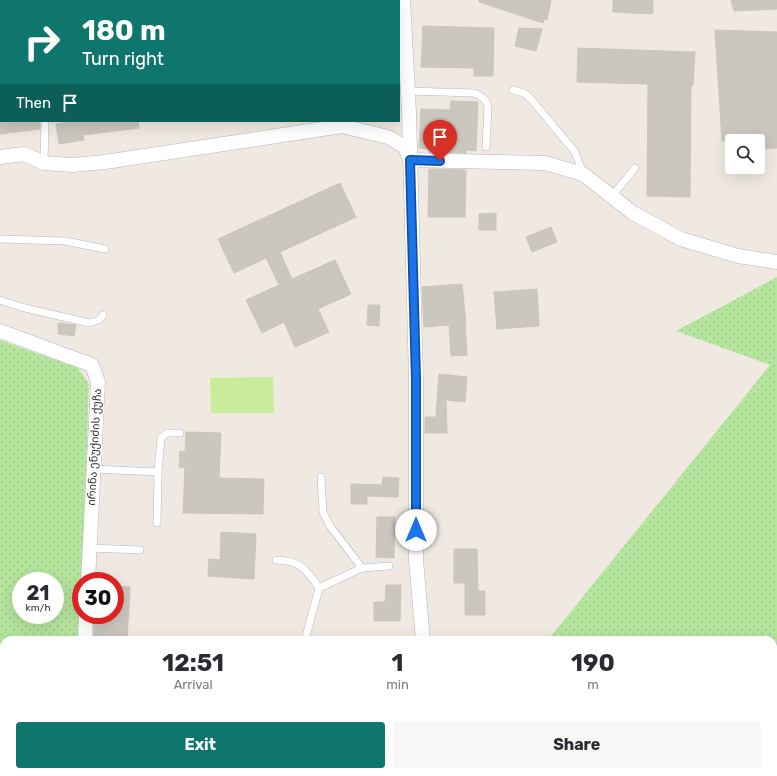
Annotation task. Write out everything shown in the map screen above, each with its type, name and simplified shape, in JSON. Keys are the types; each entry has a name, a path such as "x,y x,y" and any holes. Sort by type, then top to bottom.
{"street":[{"path":"403,0 408,91 404,113 410,160 416,379 416,560 423,636"},
{"path":"0,157 24,154 44,163 72,165 105,162 362,122"},
{"path":"342,126 388,137 405,148 410,160"},
{"path":"410,160 544,163 583,174 633,213 681,239 738,256 777,262"},
{"name":"ირინა ენუქიძის ქუჩა","path":"0,332 92,365 98,382 89,572"},
{"path":"84,636 85,624"}],"lane":[{"path":"513,90 524,93 531,99 575,152 583,174"},
{"path":"408,91 474,93 480,95 487,101 488,107 486,147"},
{"path":"44,163 45,122"},
{"path":"612,196 635,168"},
{"path":"0,239 65,241 105,249"},
{"path":"0,300 28,309 89,323 99,320 103,315"},
{"path":"157,522 158,472 161,438 167,433 180,433"},
{"path":"93,469 158,472"},
{"path":"321,477 323,512 330,526 362,568"},
{"path":"90,548 140,550"},
{"path":"276,560 290,561 306,569 319,588 306,636"},
{"path":"319,588 362,568 388,566"}],"green space":[{"path":"777,277 777,636 551,636 770,365 676,331"},
{"path":"0,340 78,368 89,384 82,572 72,572 72,624 81,624 80,636 0,636"},
{"path":"273,377 274,413 211,413 210,378"}],"building":[{"path":"479,0 551,0 547,20 544,19 543,23 479,2"},
{"path":"613,0 653,0 653,14 613,12"},
{"path":"731,0 777,0 777,9 734,11"},
{"path":"423,26 494,28 493,76 474,76 474,68 421,67"},
{"path":"519,28 542,29 536,51 515,46"},
{"path":"715,30 777,32 777,148 765,149 765,134 725,134 725,141 722,141"},
{"path":"578,48 695,52 693,86 691,85 690,197 647,196 648,84 577,82"},
{"path":"451,101 478,102 476,151 466,150 466,153 429,152 429,149 419,148 421,109 450,110"},
{"path":"0,122 40,122 40,129 0,134"},
{"path":"69,122 138,122 139,128 83,135 84,140 59,144 56,124"},
{"path":"429,169 466,170 465,217 428,217"},
{"path":"340,183 356,217 280,252 292,279 335,260 351,294 318,309 329,332 295,347 284,322 262,333 246,300 279,285 266,258 234,273 218,239"},
{"path":"496,213 496,230 479,230 479,214"},
{"path":"551,227 557,242 532,252 526,237"},
{"path":"462,284 467,355 451,356 449,325 424,327 422,287"},
{"path":"537,289 539,326 497,329 494,292"},
{"path":"368,305 380,305 379,326 367,325"},
{"path":"58,323 76,325 74,336 58,334"},
{"path":"439,374 467,377 465,402 446,400 447,433 425,433 425,417 436,417"},
{"path":"186,432 221,433 219,478 264,479 263,514 183,513 185,468 179,467 180,451 185,452"},
{"path":"383,477 399,478 398,497 367,496 367,504 351,504 351,484 382,485"},
{"path":"377,517 395,517 394,558 376,557"},
{"path":"221,532 256,534 254,579 208,576 209,559 220,560"},
{"path":"454,549 477,549 478,591 485,591 485,615 465,615 465,583 454,583"},
{"path":"386,585 401,585 400,621 374,621 374,602 385,602"},
{"path":"124,587 130,587 127,636 94,636 94,624 124,624"}],"route":[{"path":"416,530 416,379 410,160 440,161"}]}
